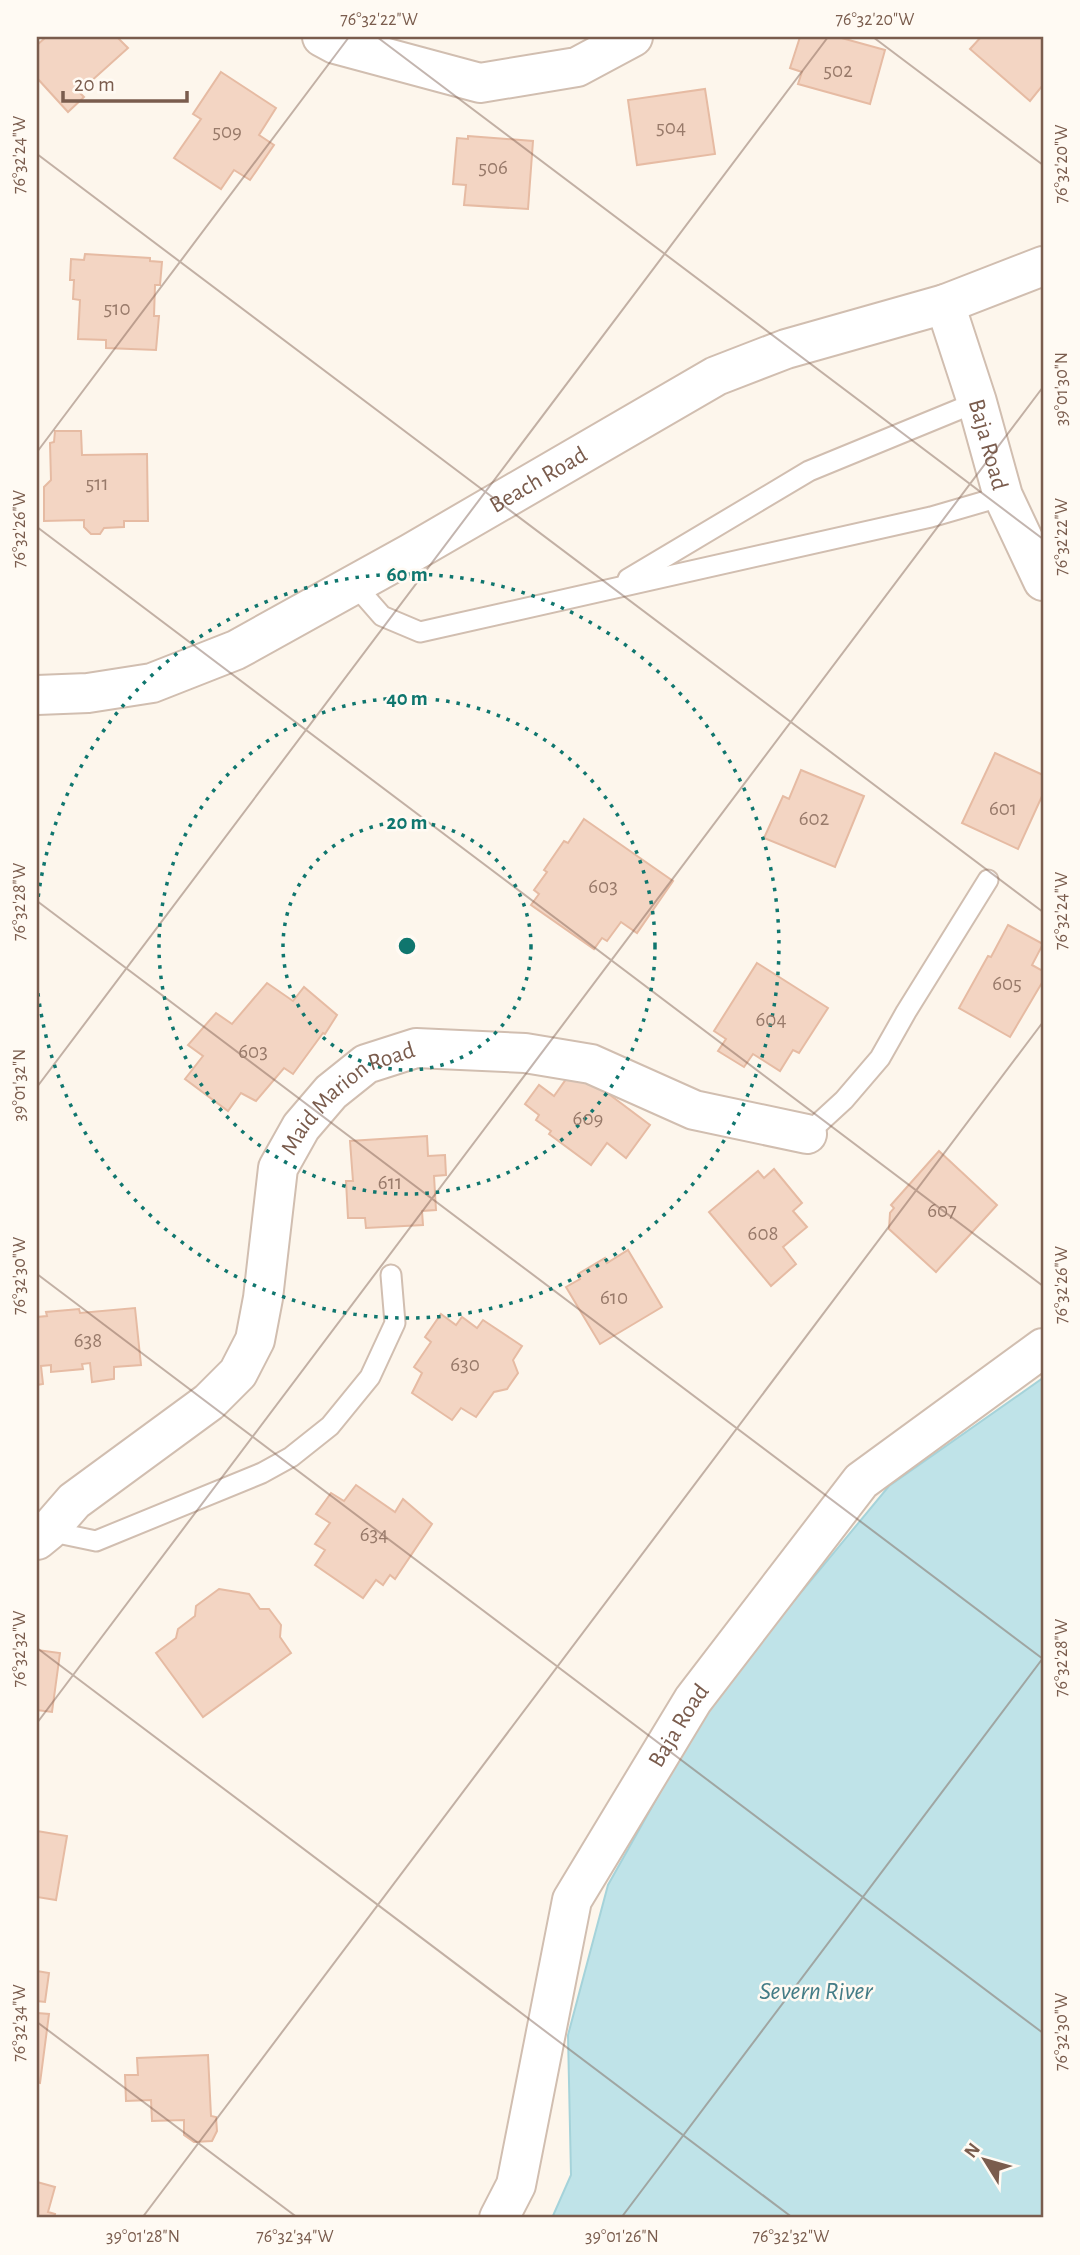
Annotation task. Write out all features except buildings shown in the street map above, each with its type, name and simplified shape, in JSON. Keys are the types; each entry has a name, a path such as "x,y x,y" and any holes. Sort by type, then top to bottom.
{"street":[{"path":"322,37 335,44 480,83 577,67 633,37"},
{"name":"Beach Road","path":"37,695 88,693 152,683 236,650 716,376 786,349 945,304 1043,265"},
{"name":"Baja Road","path":"945,304 1003,496 1043,581"},
{"name":"Maid Marion Road","path":"42,1535 74,1501 209,1402 238,1373 255,1340 263,1298 278,1168 301,1126 331,1092 366,1064 416,1048 525,1053 551,1057 591,1064 694,1110 807,1134"},
{"name":"Baja Road","path":"499,2218 516,2185 572,1900 693,1700 861,1481 1043,1348"}],"lane":[{"path":"612,589 809,471 976,402"},
{"path":"354,584 382,616 420,632 931,517 1003,496"},
{"path":"807,1134 844,1100 880,1058 988,880"},
{"path":"42,1535 96,1541 262,1473 292,1457 330,1426 370,1377 395,1323 391,1275"}],"water":[{"name":"Severn River","path":"1043,1378 1043,2218 552,2218 571,2175 568,2035 608,1885 712,1700 889,1486"}]}
